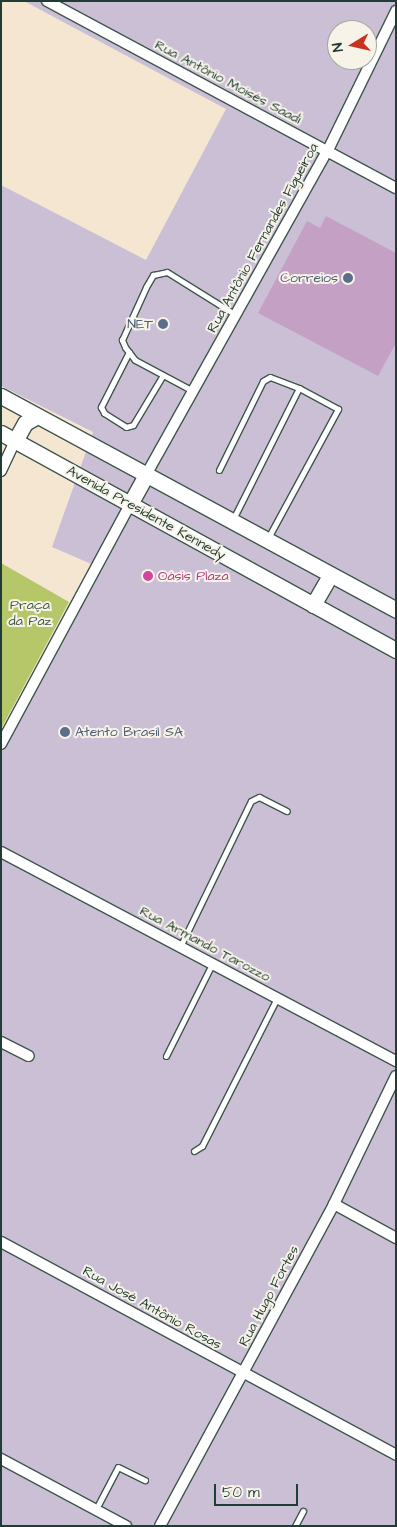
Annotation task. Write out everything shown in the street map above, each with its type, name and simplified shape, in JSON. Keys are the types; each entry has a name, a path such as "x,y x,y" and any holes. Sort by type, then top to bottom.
{"main road":[{"path":"1,396 396,610"},
{"path":"15,441 25,423 37,416"},
{"name":"Avenida Presidente Kennedy","path":"1,433 396,650"},
{"path":"130,504 146,475"},
{"path":"314,605 330,575"}],"street":[{"name":"Rua Antônio Moisés Saadi","path":"47,1 396,188"},
{"name":"Rua Antônio Fernandes Figueiroa","path":"146,475 328,150 396,11"},
{"path":"1,471 15,441"},
{"path":"1,744 130,504"},
{"name":"Rua Armando Tarozzo","path":"1,852 396,1060"},
{"path":"1,1042 29,1056"},
{"name":"Rua Hugo Fortes","path":"160,1526 334,1204 396,1076"},
{"path":"334,1204 396,1238"},
{"name":"Rua José Antônio Rosas","path":"1,1242 396,1455"},
{"path":"1,1459 126,1526"}],"lane":[{"path":"193,391 129,352 122,340 153,275 167,272 236,315"},
{"path":"129,352 101,407 104,413 126,427 133,425 164,375"},
{"path":"219,470 263,380 270,377 300,388 338,409 266,540"},
{"path":"232,522 300,388"},
{"path":"180,946 251,802 259,797 287,811"},
{"path":"166,1056 212,963"},
{"path":"194,1151 202,1146 277,998"},
{"path":"96,1509 118,1467 145,1480"},
{"path":"295,1526 303,1511"}],"shaded area":[{"path":"24,1 396,1 396,1526 1,1526 1,744 96,566 52,547 93,432 1,386 1,185 146,260 226,109"}],"green space":[{"name":"Praça da Paz","path":"1,563 69,602 1,729"}],"building":[{"path":"326,216 396,253 396,343 378,376 258,313 307,221 320,228"}],"place":[{"name":"Correios","path":"348,278"},
{"name":"NET","path":"163,324"},
{"name":"Oásis Plaza","path":"148,576"},
{"name":"Atento Brasil SA","path":"65,732"}]}
